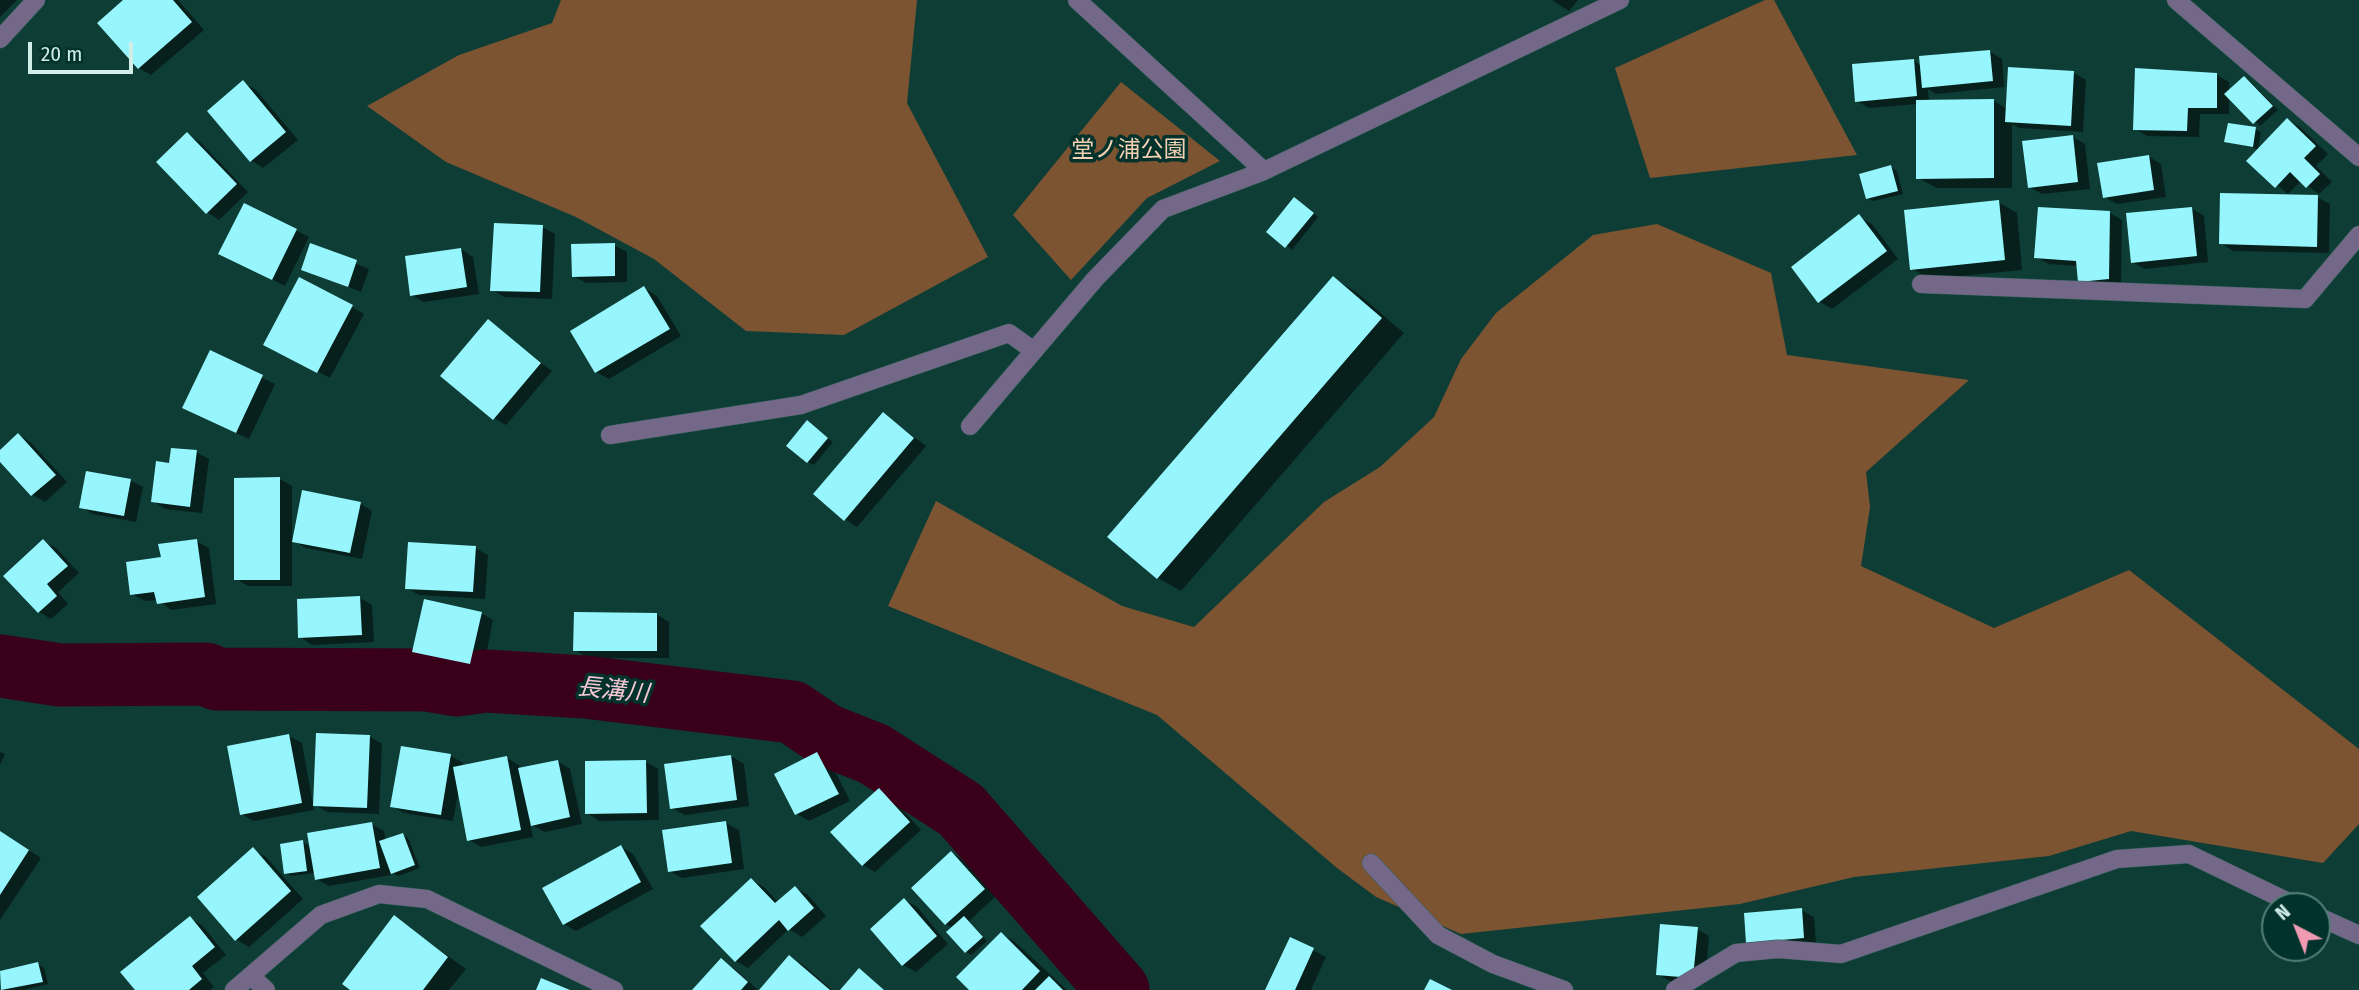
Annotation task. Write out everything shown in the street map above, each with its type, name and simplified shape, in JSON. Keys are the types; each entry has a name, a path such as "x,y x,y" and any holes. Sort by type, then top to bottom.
{"street":[{"path":"0,39 36,0"},
{"path":"1077,0 1264,171"},
{"path":"970,426 1096,279 1163,209 1264,171 1620,0"},
{"path":"2176,0 2359,157"},
{"path":"1921,284 2305,299 2359,235"},
{"path":"610,435 801,405 1009,333 1034,351"},
{"path":"1675,990 1736,953 1778,948 1841,954 2118,859 2189,854 2268,892"},
{"path":"1371,863 1438,935 1493,964 1564,990"},
{"path":"234,990 321,915 379,894 427,899 614,990"},
{"path":"2331,922 2359,935"},
{"path":"251,976 266,990"}],"green space":[{"path":"561,0 917,0 907,103 988,257 844,335 746,331 654,259 576,217 446,162 367,106 459,55 552,23"},
{"path":"1765,0 1774,0 1857,155 1650,178 1615,68"},
{"name":"堂ノ浦公園","path":"1121,82 1220,161 1147,198 1071,280 1013,215"},
{"path":"1657,224 1771,273 1787,355 1969,380 1866,472 1870,507 1861,566 1994,628 2129,570 2359,749 2359,824 2323,863 2131,831 2049,856 1854,877 1740,904 1461,934 1376,897 1337,868 1157,715 888,606 936,501 1122,606 1194,627 1324,502 1380,467 1434,417 1461,359 1496,313 1593,235"}],"building":[{"path":"123,0 173,0 192,22 138,69 97,23"},
{"path":"1990,50 1993,81 1922,88 1919,56"},
{"path":"1914,59 1917,96 1855,102 1852,64"},
{"path":"2008,67 2074,71 2071,126 2005,122"},
{"path":"2135,68 2217,73 2217,108 2188,108 2187,131 2133,130"},
{"path":"2244,76 2273,106 2253,124 2224,94"},
{"path":"243,80 286,132 250,162 207,111"},
{"path":"1994,99 1994,178 1916,179 1916,100"},
{"path":"2287,118 2316,146 2304,158 2320,174 2306,188 2290,172 2275,188 2246,161"},
{"path":"2228,123 2256,127 2253,147 2224,142"},
{"path":"187,132 237,184 206,214 156,162"},
{"path":"2073,135 2078,182 2028,188 2022,141"},
{"path":"2149,155 2154,190 2103,198 2097,163"},
{"path":"1891,165 1898,191 1866,199 1859,174"},
{"path":"2220,193 2318,195 2317,247 2219,244"},
{"path":"1294,197 1314,213 1285,248 1266,232"},
{"path":"1999,200 2005,260 1910,270 1904,210"},
{"path":"244,203 297,229 272,280 218,254"},
{"path":"2038,207 2110,211 2109,279 2078,282 2076,261 2034,258"},
{"path":"2192,207 2197,256 2131,263 2126,213"},
{"path":"1859,214 1887,251 1818,303 1791,267"},
{"path":"494,223 543,225 540,292 490,291"},
{"path":"310,243 357,260 348,287 301,270"},
{"path":"615,243 615,276 572,277 571,244"},
{"path":"461,248 467,287 410,296 405,256"},
{"path":"1333,276 1382,318 1157,579 1107,537"},
{"path":"299,277 353,305 317,373 263,345"},
{"path":"644,286 670,329 595,373 570,331"},
{"path":"488,319 541,363 493,420 440,376"},
{"path":"210,350 263,375 236,433 182,408"},
{"path":"883,412 914,438 844,521 813,494"},
{"path":"807,420 828,438 807,463 786,446"},
{"path":"18,433 56,475 31,496 0,462 0,450"},
{"path":"171,448 197,450 190,507 151,502 156,461 169,463"},
{"path":"86,471 131,479 124,516 79,508"},
{"path":"280,477 280,580 234,580 234,478"},
{"path":"302,490 361,502 350,553 292,542"},
{"path":"43,539 68,566 47,584 57,596 38,613 3,576"},
{"path":"197,539 205,597 157,604 154,592 130,595 126,562 161,557 158,544"},
{"path":"408,542 476,546 473,592 405,589"},
{"path":"360,596 362,635 298,638 297,599"},
{"path":"424,599 482,612 470,664 412,652"},
{"path":"574,612 657,613 657,651 573,651"},
{"path":"316,733 370,735 367,808 313,806"},
{"path":"289,734 302,803 240,815 227,746"},
{"path":"401,746 451,754 441,815 390,807"},
{"path":"817,752 839,794 795,815 774,774"},
{"path":"731,755 737,800 670,809 664,764"},
{"path":"507,756 521,830 467,841 453,767"},
{"path":"558,760 570,817 531,826 518,768"},
{"path":"646,760 647,813 585,814 585,761"},
{"path":"879,788 910,822 862,866 830,832"},
{"path":"726,821 732,863 668,872 662,830"},
{"path":"372,822 380,868 315,880 307,833"},
{"path":"0,831 29,850 0,895"},
{"path":"403,833 415,865 391,874 379,841"},
{"path":"303,840 307,871 284,874 280,844"},
{"path":"621,845 641,882 563,925 542,888"},
{"path":"253,847 291,891 235,941 197,897"},
{"path":"951,851 985,889 945,925 911,888"},
{"path":"751,878 775,903 795,886 814,908 788,931 779,920 735,962 700,926"},
{"path":"904,898 937,936 902,966 870,929"},
{"path":"1802,908 1804,938 1746,943 1744,913"},
{"path":"394,915 448,957 423,990 350,990 342,984"},
{"path":"190,916 215,947 192,966 202,979 189,990 135,990 120,972"},
{"path":"964,916 983,937 965,953 946,932"},
{"path":"1660,924 1698,927 1693,978 1656,975"},
{"path":"1001,932 1040,971 1022,990 969,990 956,977"},
{"path":"1290,937 1314,948 1295,990 1265,990"},
{"path":"789,955 830,990 759,990"},
{"path":"721,958 748,982 741,990 692,990"},
{"path":"38,962 43,982 1,990 0,971"},
{"path":"859,968 884,990 840,990"},
{"path":"1049,976 1063,990 1035,990"},
{"path":"541,978 570,990 536,990"},
{"path":"1430,979 1452,990 1424,990"}],"waterway":[{"name":"長溝川","path":"0,666 60,675 206,674 217,679 427,680 456,685 486,681 585,687 792,712 826,735 874,754 961,810 1118,990"}]}
